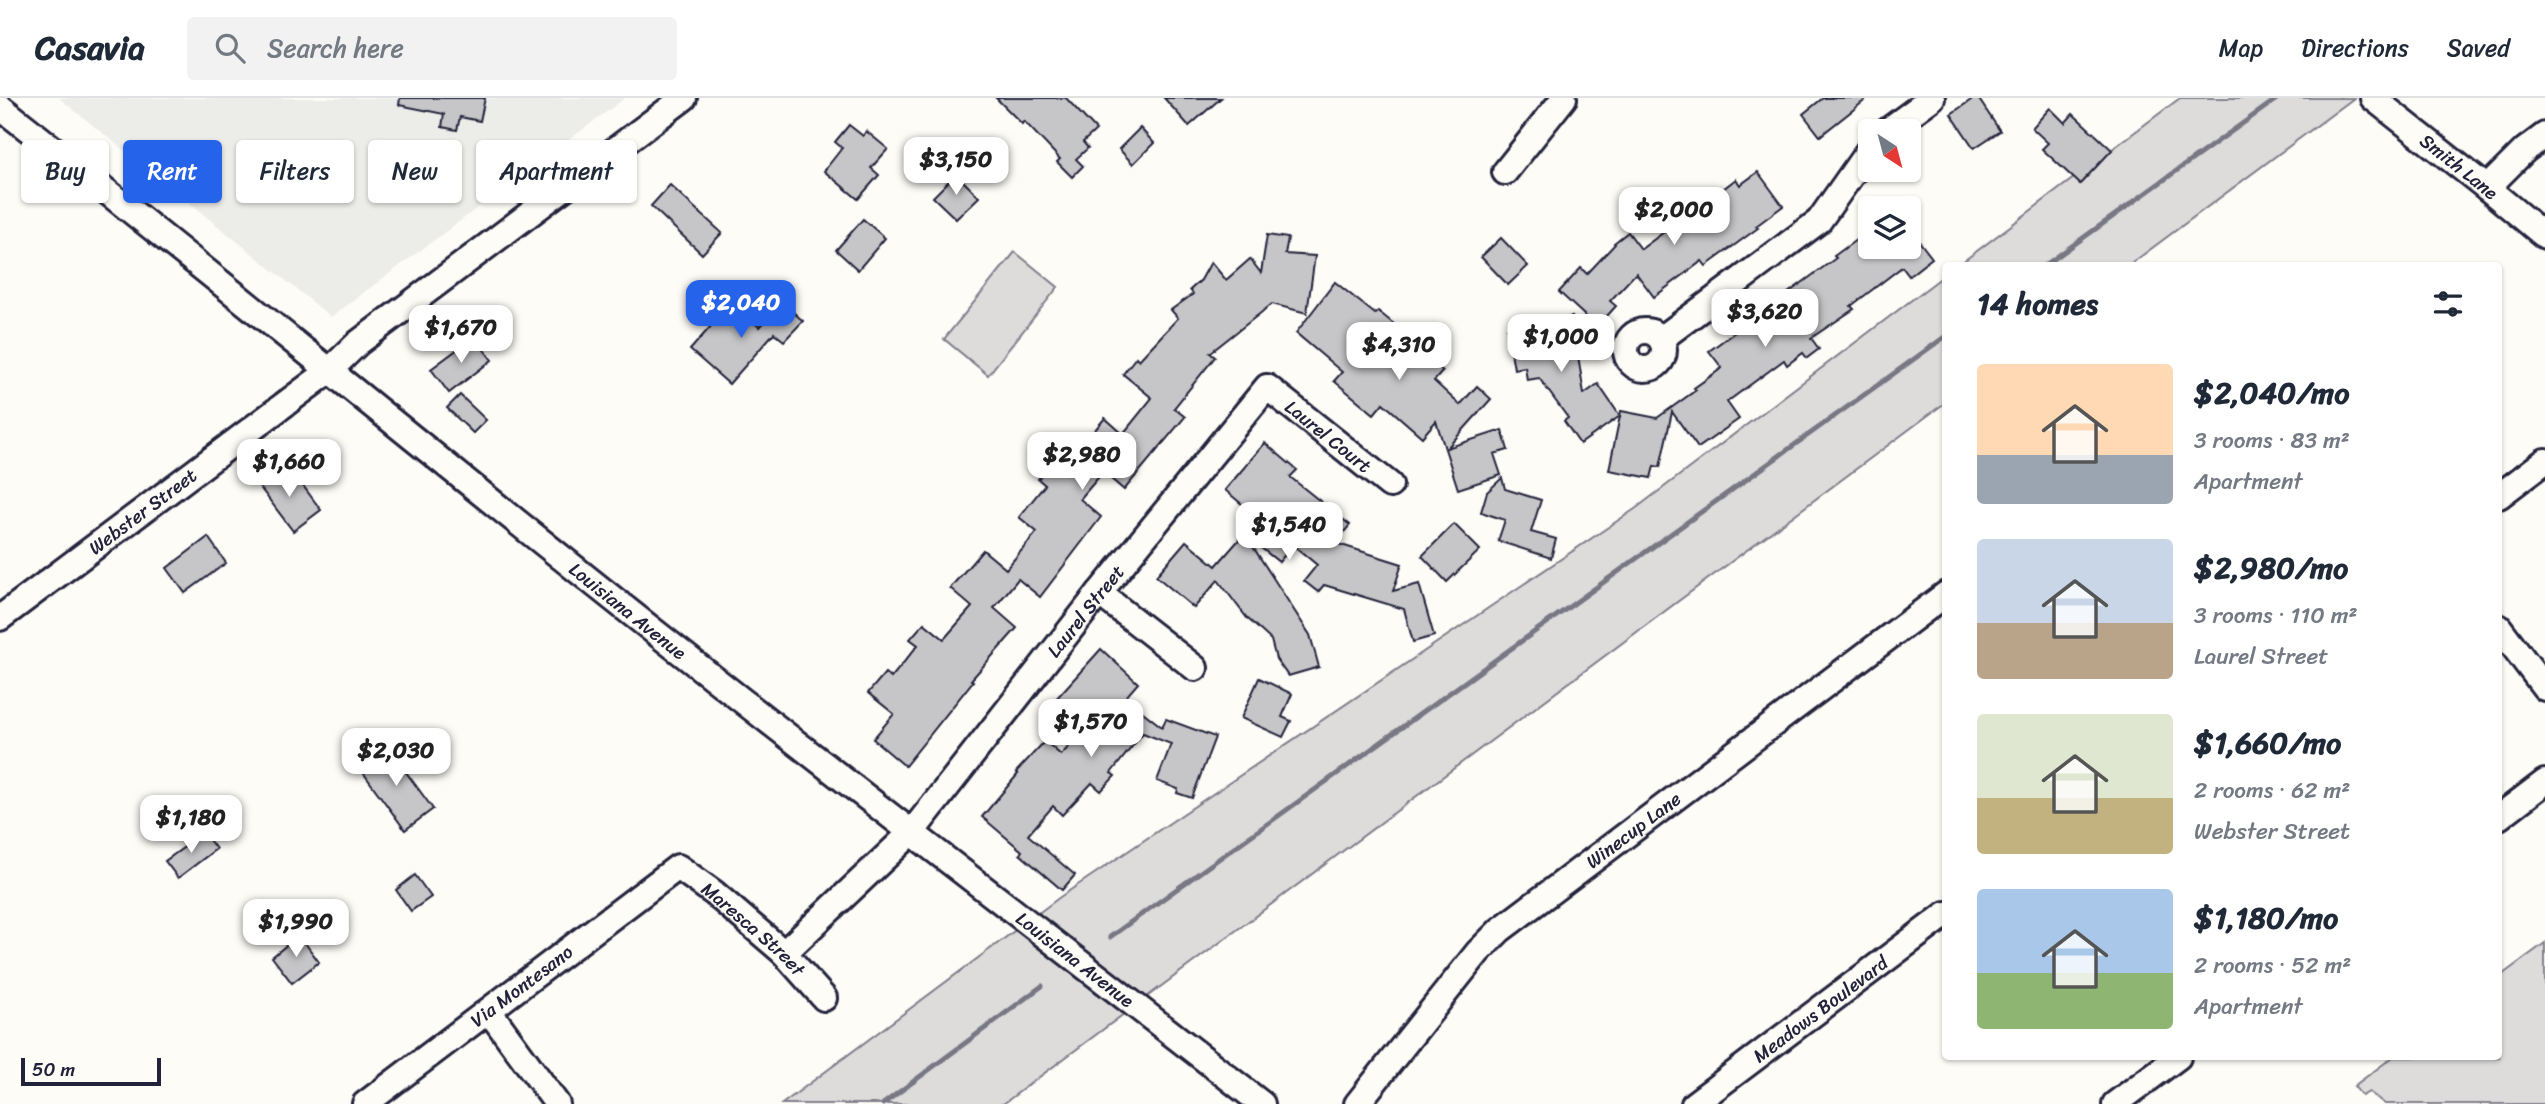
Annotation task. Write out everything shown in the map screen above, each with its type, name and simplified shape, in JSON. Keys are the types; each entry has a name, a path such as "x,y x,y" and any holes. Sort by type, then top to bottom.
{"street":[{"name":"Webster Street","path":"0,618 329,372 358,343 684,98"},
{"path":"1505,172 1564,98"},
{"path":"1903,119 1932,98"},
{"name":"Smith Lane","path":"2372,98 2545,236"},
{"name":"Louisiana Avenue","path":"0,107 130,208 329,372 658,635 1262,1104"},
{"path":"2487,188 2525,150 2545,135"},
{"path":"1661,339 1819,221 1858,166"},
{"name":"Laurel Street","path":"784,953 912,832 1099,593 1266,387"},
{"name":"Laurel Court","path":"1266,387 1390,485"},
{"path":"2502,494 2545,461"},
{"path":"1099,593 1195,668"},
{"name":"Winecup Lane","path":"1357,1104 1478,952 1500,930 1942,597"},
{"path":"2502,631 2545,688"},
{"path":"2502,815 2545,782"},
{"name":"Maresca Street","path":"678,867 714,893 784,953 824,998"},
{"name":"Via Montesano","path":"365,1104 678,867"},
{"name":"Meadows Boulevard","path":"1694,1104 1942,917"},
{"path":"489,1011 557,1104"},
{"path":"2115,1104 2174,1060"}],"shaded area":[{"path":"59,98 625,98 569,140 476,140 476,203 484,203 331,317 189,203 222,203 222,140 123,140 123,150"},
{"path":"2180,98 2354,98 2133,262 1962,262"},
{"path":"1015,252 1058,287 988,375 944,339"},
{"path":"1942,277 1942,405 1003,1104 782,1104 1060,897 1635,509"},
{"path":"2545,943 2545,1104 2385,1104 2369,1092 2362,1096 2354,1086 2389,1060 2502,1060 2502,975"}],"building":[{"path":"400,98 485,98 480,121 460,117 457,130 442,127 444,114 399,105"},
{"path":"996,98 1066,98 1096,130 1083,142 1088,148 1076,159 1083,166 1072,177 1057,162 1060,159 1024,121 1022,124"},
{"path":"1164,98 1221,98 1189,126"},
{"path":"1823,98 1868,98 1820,136 1803,114"},
{"path":"1978,98 2000,131 1974,148 1951,114"},
{"path":"2050,108 2065,123 2073,114 2112,150 2080,184 2042,149 2048,143 2032,128"},
{"path":"849,125 863,136 866,131 888,149 871,168 879,175 858,199 824,171 842,148 835,142"},
{"path":"1140,128 1154,143 1133,164 1119,149"},
{"path":"1758,172 1783,206 1706,266 1702,261 1654,297 1636,273 1610,301 1616,306 1597,327 1559,292 1581,268 1587,274 1614,243 1628,232 1641,249 1668,229 1665,225 1689,207 1693,212 1736,179 1740,185"},
{"path":"956,174 979,197 956,219 933,197"},
{"path":"670,185 722,233 702,254 651,206"},
{"path":"863,219 885,238 858,270 836,250"},
{"path":"1267,235 1288,238 1285,254 1315,256 1307,313 1272,304 1210,353 1215,357 1174,408 1185,417 1124,490 1103,472 1080,499 1101,517 1040,597 1018,579 994,608 1017,628 971,680 973,681 905,766 873,739 894,714 868,693 885,673 891,678 918,645 910,639 924,623 944,639 972,607 950,588 983,550 1006,569 1037,532 1019,517 1045,485 1038,479 1069,443 1078,450 1105,418 1123,434 1152,398 1123,374 1136,357 1139,360 1178,318 1171,310 1193,294 1190,290 1201,280 1211,262 1226,280 1250,259 1261,273"},
{"path":"1501,238 1528,266 1508,285 1481,257"},
{"path":"1858,238 1858,259 1921,259 1921,244 1932,258 1909,276 1902,267 1851,306 1854,309 1811,338 1819,349 1807,358 1803,353 1787,365 1784,360 1727,402 1739,419 1698,448 1672,412 1660,467 1654,466 1651,478 1609,470 1621,411 1657,418 1696,390 1694,388 1722,368 1709,351 1836,258 1834,256"},
{"path":"1335,282 1375,314 1378,311 1394,324 1384,335 1422,366 1428,359 1443,371 1434,381 1460,405 1477,386 1491,399 1447,448 1502,430 1508,450 1494,454 1501,475 1458,489 1436,421 1422,437 1383,403 1374,414 1334,381 1342,372 1296,333"},
{"path":"782,302 803,321 784,341 774,333 729,384 690,350 726,309 737,318 743,312 759,327"},
{"path":"1572,317 1584,394 1598,384 1620,416 1580,444 1564,421 1568,418 1539,378 1527,380 1525,367 1514,369 1507,329"},
{"path":"474,337 492,360 449,393 431,369"},
{"path":"460,395 486,420 473,433 447,408"},
{"path":"1265,443 1297,470 1290,477 1350,525 1335,543 1402,564 1393,591 1419,584 1434,636 1413,642 1404,609 1324,585 1318,592 1304,581 1317,565 1293,545 1279,562 1246,536 1310,635 1319,667 1288,676 1276,659 1271,640 1247,618 1218,580 1194,608 1156,576 1186,541 1216,566 1244,534 1257,517 1225,490"},
{"path":"270,470 281,485 295,475 321,510 293,531 255,481"},
{"path":"1502,478 1505,489 1541,500 1531,532 1556,539 1551,558 1498,541 1505,520 1481,512 1487,492"},
{"path":"1454,524 1480,550 1447,582 1422,556"},
{"path":"208,537 226,563 185,593 167,568"},
{"path":"1101,649 1138,683 1125,698 1162,727 1166,719 1215,737 1192,798 1157,781 1171,744 1143,733 1111,773 1115,776 1101,791 1092,783 1062,815 1053,806 1028,835 1075,875 1062,890 982,817 1018,774 1016,772 1045,741 1061,755 1086,728 1055,700"},
{"path":"1259,678 1292,694 1282,717 1291,721 1283,737 1241,718"},
{"path":"387,746 433,809 405,830 359,767"},
{"path":"204,833 216,849 178,878 165,861"},
{"path":"415,875 431,897 411,911 396,890"},
{"path":"299,935 319,962 292,983 272,957"}],"waterway":[{"path":"2050,262 2278,98"},
{"path":"1110,937 1942,339"},
{"path":"883,1104 1042,986"}]}
